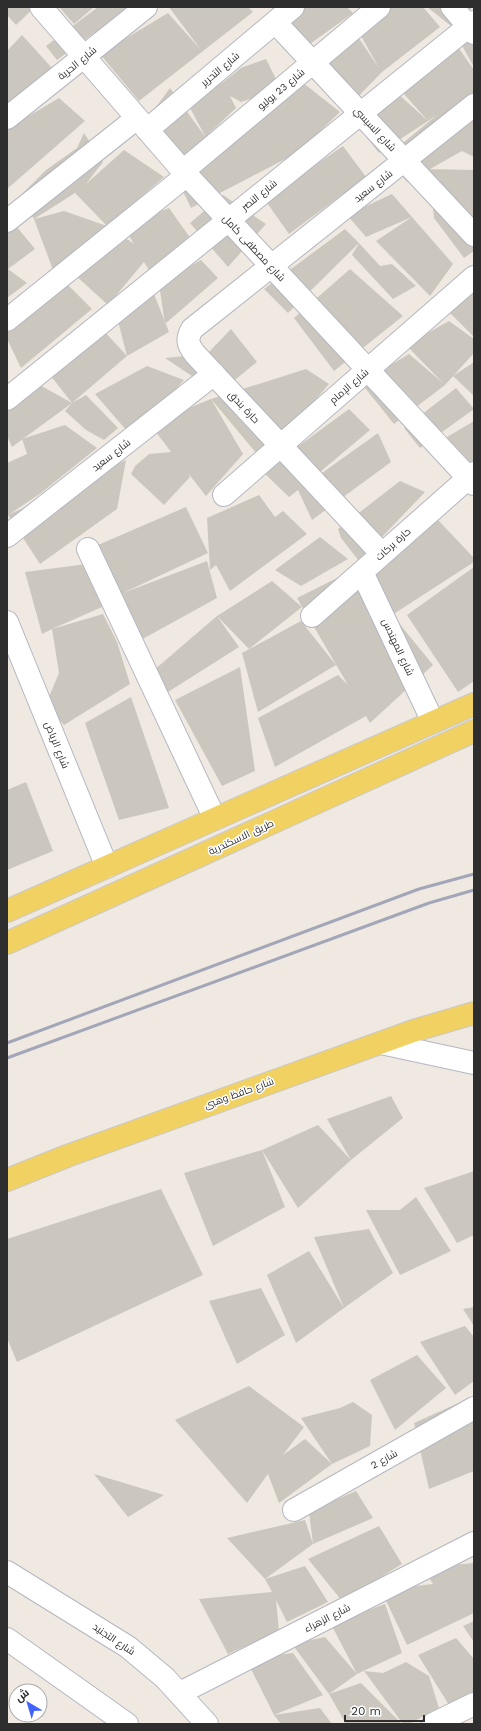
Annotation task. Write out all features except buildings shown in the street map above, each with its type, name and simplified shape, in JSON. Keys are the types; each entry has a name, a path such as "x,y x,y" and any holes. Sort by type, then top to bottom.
{"main road":[{"path":"7,911 474,704"},
{"name":"طريق الاسكندرية","path":"7,943 474,731"},
{"name":"شارع حافظ وهبى","path":"7,1180 67,1156 381,1043 474,1013"}],"street":[{"name":"شارع مصطفى كامل","path":"41,7 83,58 228,220 472,478"},
{"name":"شارع الحرية","path":"7,118 146,7"},
{"name":"شارع التحرير","path":"7,221 142,124 294,7"},
{"name":"شارع 23 يوليو","path":"7,320 185,173 379,7"},
{"path":"452,7 472,27"},
{"name":"شارع السيسي","path":"276,22 312,63 474,235"},
{"name":"شارع النصر","path":"7,399 228,220 472,27"},
{"name":"شارع سعيد","path":"271,266 474,105"},
{"name":"حارة بندق","path":"271,266 192,329 188,337 188,346 382,554"},
{"name":"شارع الإمام","path":"224,495 474,277"},
{"name":"شارع سعيد","path":"7,536 214,374"},
{"name":"حارة بركات","path":"312,616 382,554 472,478"},
{"path":"88,549 215,820"},
{"name":"شارع المهندس","path":"362,572 433,722"},
{"name":"شارع الرياض","path":"7,622 107,867"},
{"path":"381,1043 474,1063"},
{"name":"شارع 2","path":"294,1510 474,1408"},
{"name":"شارع الزهراء","path":"180,1693 474,1543"},
{"name":"شارع التجنيد","path":"7,1572 128,1647 180,1693 207,1724"},
{"path":"7,1639 127,1724"},
{"path":"433,1724 474,1704"}],"railway":[{"path":"7,1043 419,889 474,874"},
{"path":"7,1058 429,903 474,890"}]}
